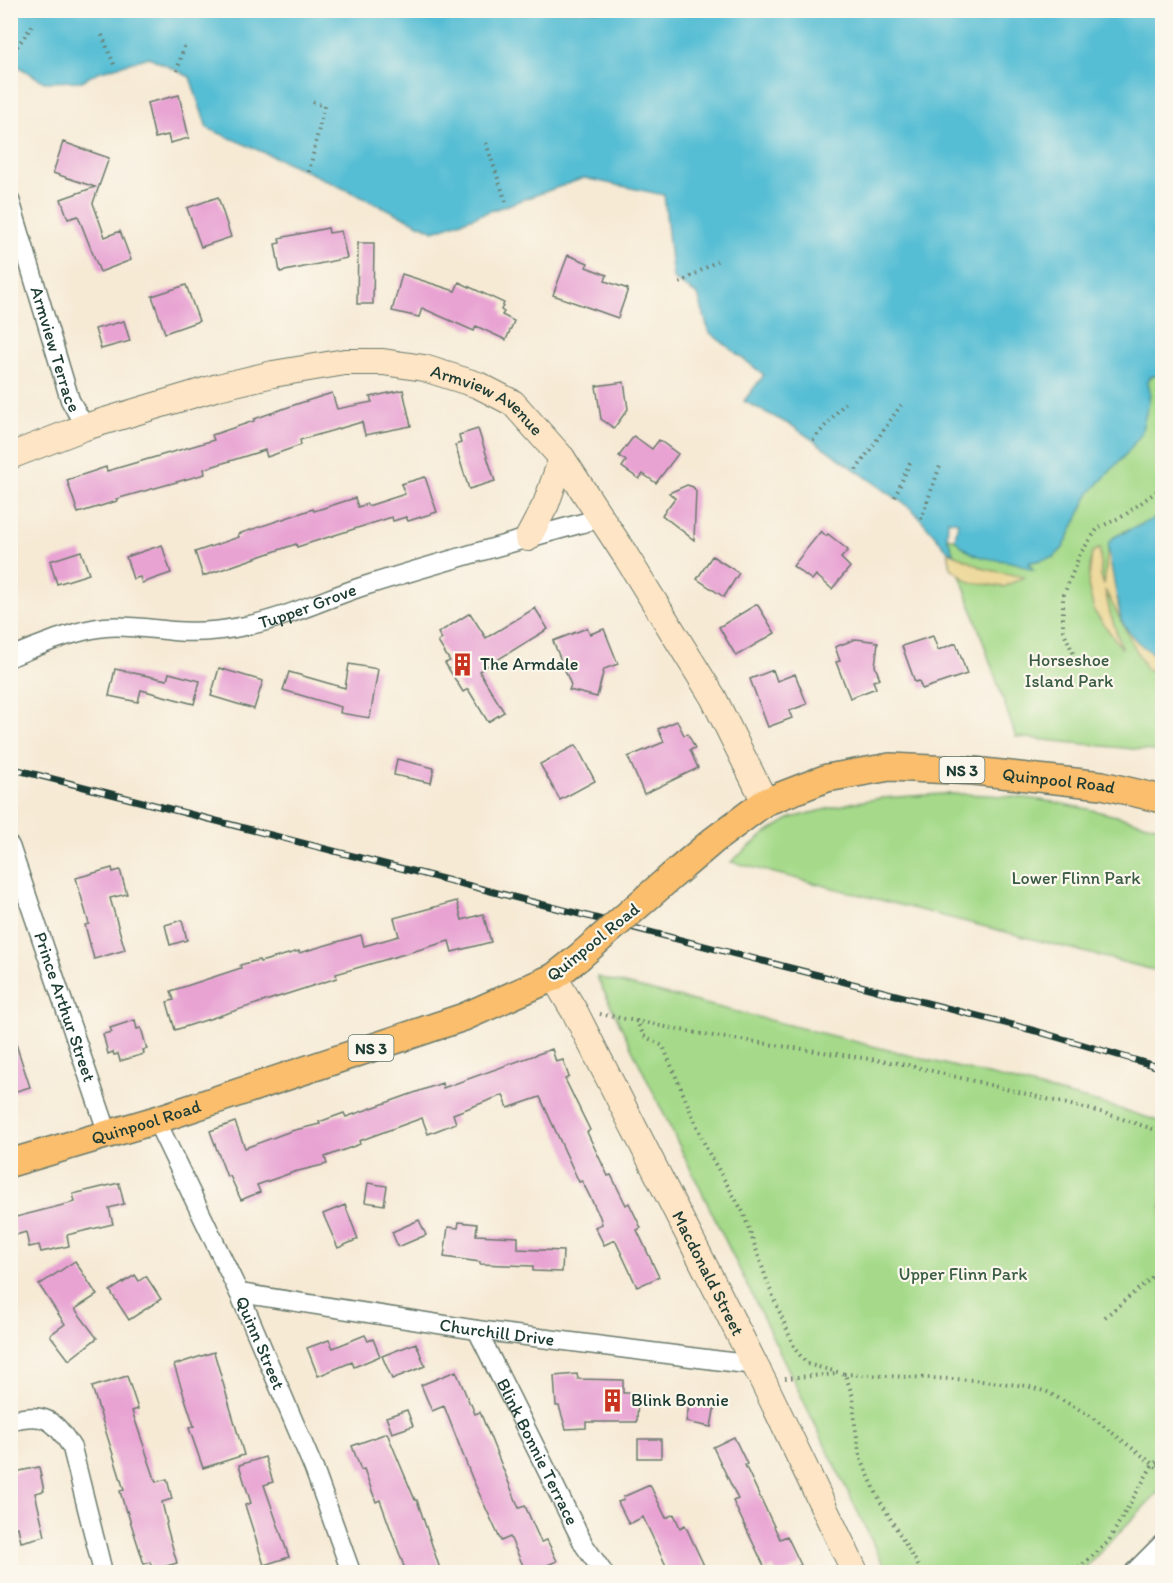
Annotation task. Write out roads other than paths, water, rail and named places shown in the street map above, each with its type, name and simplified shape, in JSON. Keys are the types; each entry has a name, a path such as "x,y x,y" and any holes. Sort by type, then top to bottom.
{"main road":[{"name":"Quinpool Road","path":"10,1163 156,1120 464,1017 554,977 714,840 765,802 827,778 890,767 974,771 1090,784 1162,799"}],"street":[{"name":"Armview Terrace","path":"10,200 70,400 85,427"},
{"name":"Armview Avenue","path":"10,456 85,427 218,387 273,374 345,362 384,362 424,368 478,385 513,403 562,458 713,697 765,802"},
{"path":"528,538 546,504 562,458"},
{"name":"Tupper Grove","path":"10,657 69,634 105,627 140,626 200,632 245,626 291,614 335,596 454,558 601,518"},
{"name":"Prince Arthur Street","path":"10,846 108,1134"},
{"name":"Macdonald Street","path":"554,977 576,1014 759,1373 855,1572"},
{"name":"Quinn Street","path":"156,1120 239,1293 314,1469 351,1572"},
{"name":"Churchill Drive","path":"239,1293 759,1373"},
{"name":"Blink Bonnie Terrace","path":"477,1330 584,1545 603,1572"},
{"path":"18,1418 45,1418 61,1430 72,1448 103,1572"},
{"path":"1134,1572 1162,1544"}],"water":[{"path":"11,10 1162,11 1162,374 1150,377 1148,382 1149,401 1141,434 1127,453 1089,494 1063,548 1054,557 1028,563 1034,570 1016,563 976,555 969,552 955,539 958,522 948,520 947,537 954,554 948,551 913,510 794,427 744,401 764,375 709,332 698,295 673,279 664,195 584,178 434,231 302,169 207,128 190,77 149,57 98,72 82,81 44,82 11,62"},
{"path":"1162,515 1162,658 1138,643 1121,620 1108,548 1109,542 1114,537"}],"railway":[{"path":"10,768 1036,1031 1162,1068"}],"place":[{"name":"The Armdale","path":"462,664"},
{"name":"Blink Bonnie","path":"613,1400"}],"park label":[{"name":"Horseshoe Island Park","path":"1069,670"},
{"name":"Lower Flinn Park","path":"1076,878"},
{"name":"Upper Flinn Park","path":"963,1274"}]}
